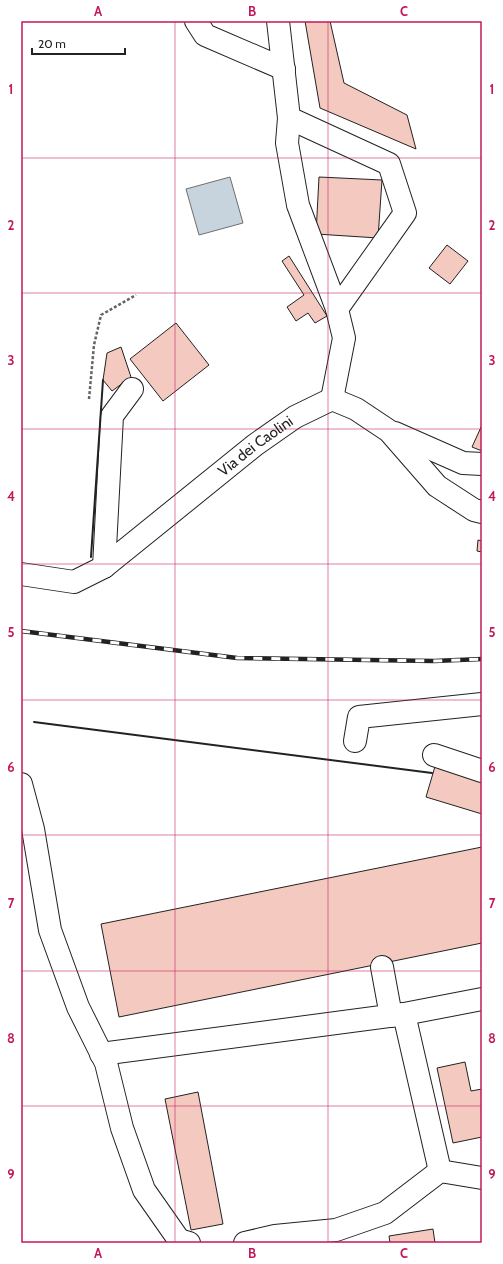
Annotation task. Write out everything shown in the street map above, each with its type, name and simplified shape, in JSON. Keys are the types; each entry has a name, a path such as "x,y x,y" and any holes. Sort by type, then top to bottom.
{"street":[{"path":"196,21 205,35 284,69"},
{"path":"278,21 289,118 287,143 298,205 337,309 344,338 332,399 356,409 389,431 463,463 482,464"},
{"path":"289,118 389,164 405,213 337,309"},
{"path":"104,567 112,416 132,390"},
{"name":"Via dei Caolini","path":"21,574 74,582 104,567 254,445 295,417 332,399"},
{"path":"389,431 437,486 474,510 482,512"},
{"path":"355,741 359,717 482,704"},
{"path":"434,755 482,771"},
{"path":"21,784 33,829 50,930 78,1007 106,1063 122,1128 144,1190 179,1240 190,1243"},
{"path":"382,966 440,1171"},
{"path":"101,1054 397,1015 482,999"},
{"path":"245,1243 275,1236 336,1230 385,1213 440,1171 482,1178"}],"shaded area":[{"path":"230,177 243,223 199,235 186,189"}],"building":[{"path":"305,21 330,21 344,83 407,115 416,149 320,108"},
{"path":"319,177 382,180 378,238 316,234"},
{"path":"447,245 468,261 450,284 429,268"},
{"path":"289,256 327,316 315,323 308,313 296,321 287,307 304,295 282,261"},
{"path":"176,323 209,365 163,401 130,359"},
{"path":"121,347 131,377 112,391 103,380 107,353"},
{"path":"482,425 482,451 472,447"},
{"path":"478,540 482,541 482,552 477,551"},
{"path":"436,763 482,777 482,814 426,797"},
{"path":"482,847 482,943 119,1017 101,924"},
{"path":"465,1062 471,1091 482,1089 482,1137 453,1143 437,1068"},
{"path":"198,1092 223,1224 191,1230 165,1099"},
{"path":"433,1229 435,1243 390,1243 389,1236"}],"railway":[{"path":"21,631 237,658 434,661 482,659"}],"wall":[{"path":"91,557 103,380"},
{"path":"34,722 432,773"}]}
